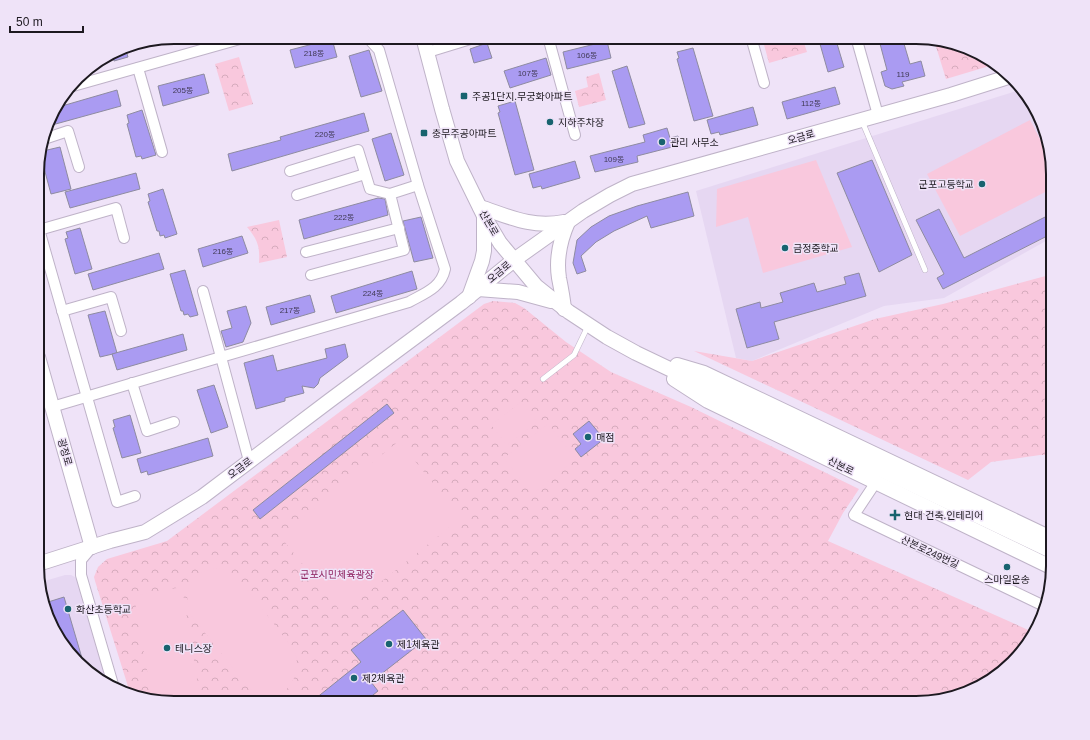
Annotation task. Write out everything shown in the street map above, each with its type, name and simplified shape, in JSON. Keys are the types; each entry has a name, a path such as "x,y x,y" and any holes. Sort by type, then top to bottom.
{"street":[{"path":"87,77 138,68 222,44"},
{"path":"52,407 409,302 436,286 443,277 445,269 418,185 379,50 373,44"},
{"name":"산본로","path":"425,44 457,161 482,211 500,242 514,260 536,286 560,306 607,337 636,353 1046,549"},
{"path":"428,52 454,44"},
{"path":"550,44 575,135"},
{"path":"753,44 764,83"},
{"path":"858,44 878,115"},
{"path":"138,68 162,152"},
{"name":"오금로","path":"44,562 110,541 145,532 202,497 473,293 514,260 610,195 632,184 862,120 1004,78"},
{"path":"49,137 68,131 79,167"},
{"path":"290,171 358,150 370,189 390,194 418,185"},
{"path":"297,195 365,174"},
{"path":"311,275 404,250 390,194"},
{"path":"44,227 116,208 124,238"},
{"path":"482,211 539,225 568,222 561,243 559,262 560,306 518,292 473,293 484,251 482,211"},
{"path":"306,252 399,228"},
{"path":"44,246 116,502 135,496"},
{"path":"204,290 249,461"},
{"path":"62,311 111,297 122,331"},
{"name":"산본로","path":"636,353 708,401 1046,565"},
{"name":"산본로","path":"636,353 704,372 1046,536"},
{"name":"광정로","path":"44,378 92,547"},
{"path":"132,383 147,431 174,422"},
{"name":"산본로249번길","path":"876,482 854,516 1040,604"},
{"path":"92,547 81,560 81,575 112,680"}],"lane":[{"path":"862,120 925,270"},
{"path":"543,379 574,355 589,325"}],"shaded area":[{"path":"1016,91 1033,117 1039,132 1043,149 1046,166 1046,241 944,298 884,306 752,361 736,358 696,191"},
{"name":"화산초등학교","path":"65,575 71,575 80,580 108,678 88,664 66,638 57,623 51,608 45,581"}],"green space":[{"path":"764,44 804,44 807,52 769,63"},
{"path":"936,46 958,51 973,57 988,66 946,79"},
{"path":"239,57 253,104 229,111 215,64"},
{"path":"599,73 606,100 579,107 575,91 588,87 586,77"},
{"path":"1030,120 1041,141 1043,149 1046,166 1046,192 960,236 927,174"},
{"path":"816,160 852,247 763,273 748,217 716,227 717,189"},
{"path":"279,220 287,257 259,263 258,244 247,227"},
{"path":"1046,276 1046,455 991,462 968,480 694,351 752,361 875,319 943,304"},
{"name":"군포시민체육광장","path":"493,301 515,303 524,308 566,342 611,372 691,407 859,489 843,513 828,541 1029,630 1024,638 1014,652 1002,664 981,679 949,692 924,696 174,696 157,695 128,688 95,581 94,577 98,567 107,559 167,541 484,304"},
{"path":"521,402 537,422 507,445 491,425"},
{"path":"548,424 576,459 532,494 504,458"},
{"name":"군포시민체육광장","path":"399,441 461,518 342,613 280,536"},
{"path":"218,568 236,575 294,650 297,666 295,674 288,688 282,693 274,696 266,696 249,688 190,614 187,596 193,580 202,572"},
{"name":"테니스장","path":"182,587 200,696 151,694 134,596"}],"building":[{"path":"313,44 333,44 337,57 295,68 290,50"},
{"path":"487,44 492,58 474,63 470,49"},
{"path":"595,44 608,44 611,58 567,69 563,52"},
{"path":"820,44 837,44 844,67 828,72"},
{"path":"880,44 904,44 910,64 921,61 925,76 902,82 904,86 892,89 885,86 881,72 887,70"},
{"path":"693,48 713,116 694,121 677,59 679,58 677,52"},
{"path":"369,50 382,91 361,97 349,56"},
{"path":"127,53 128,57 114,61 113,59"},
{"path":"546,58 551,75 510,88 504,71"},
{"path":"627,66 645,124 629,128 612,71"},
{"path":"204,74 209,93 163,106 158,86"},
{"path":"835,87 840,104 787,119 782,102"},
{"path":"117,90 121,106 54,124 64,105"},
{"path":"515,101 534,170 515,175 498,113 500,112 498,106"},
{"path":"753,107 758,125 720,135 719,132 711,134 707,120"},
{"path":"142,110 156,155 142,159 141,156 136,157 127,124 129,123 127,115"},
{"path":"364,113 369,131 232,171 228,154 281,140 280,137"},
{"path":"667,128 670,138 678,136 680,145 637,156 638,162 595,172 590,156 645,142 643,135"},
{"path":"391,133 404,175 385,181 372,139"},
{"path":"60,147 71,189 51,194 44,169 46,150"},
{"path":"872,160 912,255 879,272 837,173"},
{"path":"575,161 580,178 542,189 541,186 533,188 529,174"},
{"path":"136,173 140,189 70,208 65,192"},
{"path":"163,189 177,234 165,238 164,235 160,236 159,231 157,231 148,202 150,201 148,194"},
{"path":"688,192 694,216 651,228 647,216 614,231 596,242 581,256 586,271 577,274 573,263 577,240 591,227 609,216 637,206"},
{"path":"378,198 385,199 388,215 304,239 299,220"},
{"path":"939,209 964,258 1046,217 1046,237 943,289 937,278 944,274 916,220"},
{"path":"421,217 433,258 414,262 403,221"},
{"path":"80,228 92,269 75,274 65,239 68,238 66,232"},
{"path":"242,236 248,253 203,267 198,249"},
{"path":"159,253 164,269 93,290 88,274"},
{"path":"185,270 198,315 190,317 188,314 184,315 183,311 181,311 170,274"},
{"path":"412,271 417,289 336,313 331,296"},
{"path":"859,273 866,296 774,322 779,339 747,348 736,309 760,302 761,308 783,302 780,293 814,283 817,292 846,284 844,277"},
{"path":"310,295 315,312 271,325 266,307"},
{"path":"246,306 251,323 243,342 226,347 221,331 232,328 227,311"},
{"path":"105,311 117,353 100,357 88,315"},
{"path":"183,334 187,350 117,370 112,354"},
{"path":"345,344 348,357 320,378 318,384 314,388 302,386 304,393 285,398 285,401 256,409 244,363 273,355 277,371 327,358 325,349"},
{"path":"214,385 228,427 211,433 197,390"},
{"path":"387,404 394,413 260,519 253,510"},
{"path":"130,415 141,453 122,458 113,428 115,427 113,420"},
{"name":"매점","path":"589,421 604,439 581,457 575,449 581,444 573,434"},
{"path":"208,438 213,456 148,475 147,471 141,473 137,459"},
{"path":"64,597 82,658 66,638 57,623 49,602"},
{"name":"제1체육관","path":"403,610 426,639 371,682 378,691 372,696 319,696 361,662 351,650"}],"place":[{"name":"주공1단지.무궁화아파트","path":"464,96"},
{"name":"지하주차장","path":"550,122"},
{"name":"충무주공아파트","path":"424,133"},
{"name":"관리 사무소","path":"662,142"},
{"name":"군포고등학교","path":"982,184"},
{"name":"금정중학교","path":"785,248"},
{"name":"매점","path":"588,437"},
{"name":"현대 건축.인테리어","path":"895,515"},
{"name":"스마일운송","path":"1007,567"},
{"name":"화산초등학교","path":"68,609"},
{"name":"제1체육관","path":"389,644"},
{"name":"테니스장","path":"167,648"},
{"name":"제2체육관","path":"354,678"}]}
